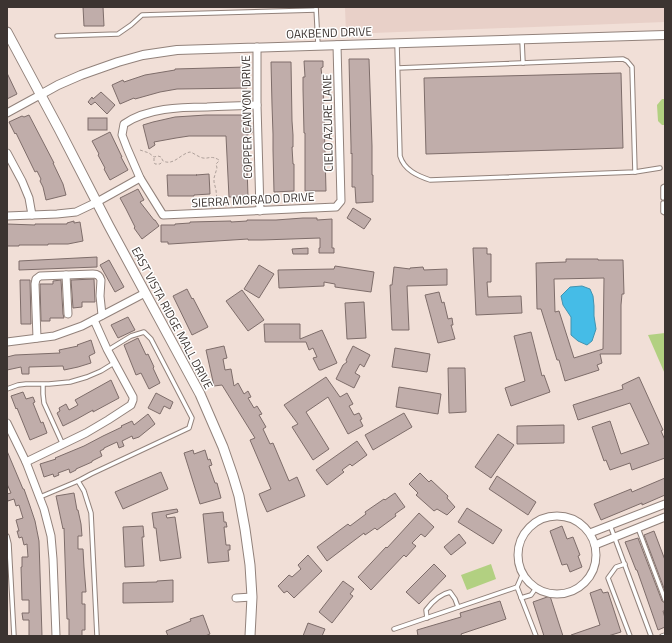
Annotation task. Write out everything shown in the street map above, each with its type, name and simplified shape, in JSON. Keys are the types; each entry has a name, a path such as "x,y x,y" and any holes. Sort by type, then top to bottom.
{"main road":[{"name":"EAST VISTA RIDGE MALL DRIVE","path":"7,32 96,202 200,394 226,454 239,496 250,565 252,597 250,636"}],"street":[{"name":"OAKBEND DRIVE","path":"7,113 58,85 81,75 143,55 178,50 665,35"},
{"name":"CIELO AZURE LANE","path":"337,45 340,201"},
{"name":"COPPER CANYON DRIVE","path":"257,47 260,210"},
{"path":"7,216 76,212 140,178 122,135 124,124 132,118 166,109 184,107 257,105"},
{"path":"7,153 29,198 32,215"},
{"name":"SIERRA MORADO DRIVE","path":"140,178 163,215 336,207 340,201"},
{"path":"37,338 35,284 40,276 66,274 98,275 101,278 100,296 102,315"},
{"path":"66,274 68,314"},
{"path":"7,342 54,336 82,326 145,293"},
{"path":"26,462 92,430 131,405 133,397 114,363 94,320"},
{"path":"7,423 26,462 44,509 51,536 56,636"},
{"path":"590,533 665,504"},
{"path":"555,515 566,516 577,521 590,533 595,545 597,557 589,578 581,586 571,592 560,594 549,593 536,588 523,574 519,563 518,552 526,531 534,523 555,515"},
{"path":"595,545 665,517"},
{"path":"236,598 252,597"}],"lane":[{"path":"57,36 118,34 142,15 316,9 318,45"},
{"path":"522,39 523,63"},
{"path":"397,43 400,156 406,167 420,177 430,180 635,172 660,168"},
{"path":"398,68 623,59 632,67 635,172"},
{"path":"663,198 663,187 665,186"},
{"path":"663,204 663,212 665,213"},
{"path":"39,497 78,481 189,428 192,418 151,339 144,332 131,336 108,350"},
{"path":"7,389 26,384 70,382 101,371 114,363"},
{"path":"43,384 44,404 63,444"},
{"path":"78,481 84,492 91,513 97,636"},
{"path":"610,525 652,636"},
{"path":"638,528 665,600"},
{"path":"7,536 9,544 14,636"},
{"path":"625,564 616,567 608,578 630,636"},
{"path":"394,629 517,586 523,574"},
{"path":"517,586 536,636"},
{"path":"521,598 531,595 536,588"},
{"path":"427,618 426,610 435,600 445,593 450,592 458,607"}],"path":[{"path":"140,150 149,153 154,157 161,157 162,161 170,163 185,153 190,152 202,158 217,158 219,161 216,164 217,168 214,178 217,201"},
{"path":"154,157 155,164 160,164 162,161"}],"shaded area":[{"path":"345,7 665,7 665,22 346,34"}],"green space":[{"path":"662,99 665,99 665,125 662,125 658,121 657,105"},
{"path":"665,333 665,374 648,335"},
{"path":"491,564 496,579 467,590 461,575"}],"water":[{"path":"582,286 590,289 593,296 596,329 592,341 587,345 578,341 571,335 571,317 563,305 561,296 570,287"}],"building":[{"path":"83,7 103,7 104,26 84,26"},
{"path":"349,59 369,59 373,202 356,203 355,187 352,187"},
{"path":"304,61 323,61 323,67 321,68 323,77 326,191 305,191 303,89 303,77 305,77"},
{"path":"271,62 291,62 294,191 274,192"},
{"path":"246,67 247,88 177,89 134,98 120,104 112,85 123,80 124,82 145,75 175,69"},
{"path":"7,73 17,94 7,99"},
{"path":"621,73 623,148 426,154 424,78"},
{"path":"101,92 115,105 107,114 95,102 91,105 88,102 92,97 93,99"},
{"path":"29,115 54,163 66,195 46,200 40,181 41,179 37,171 35,172 9,122 22,116 24,117"},
{"path":"247,115 247,125 252,126 252,133 248,132 248,135 246,135 248,197 229,197 226,136 189,136 176,138 154,142 155,145 149,149 143,125 175,117"},
{"path":"88,118 107,118 107,130 88,130"},
{"path":"110,132 128,170 110,180 92,141"},
{"path":"209,174 210,194 194,196 168,196 167,175"},
{"path":"138,189 144,200 140,202 159,226 142,239 134,228 135,227 120,198"},
{"path":"353,208 371,219 364,229 347,218"},
{"path":"317,218 317,220 332,219 332,248 334,248 334,253 319,253 320,238 248,239 170,244 168,244 168,242 161,242 161,225 175,225 190,222 231,222"},
{"path":"74,221 74,223 80,222 83,241 68,244 7,246 7,224 67,224"},
{"path":"308,248 308,254 293,254 292,249"},
{"path":"473,248 487,248 487,254 491,254 491,282 487,282 488,297 521,296 522,313 476,315"},
{"path":"97,257 97,267 19,270 19,261"},
{"path":"566,259 623,260 624,294 622,294 621,305 621,354 600,354 602,363 597,365 599,370 565,381 541,309 537,309 536,263 566,262","holes":["604,278 603,349 574,358 559,311 555,312 554,279"]},
{"path":"109,260 124,287 115,292 100,265"},
{"path":"259,265 274,274 259,298 244,289"},
{"path":"335,266 374,272 371,292 335,287 335,284 324,282 324,286 279,288 278,270 334,269"},
{"path":"394,267 410,269 423,267 424,270 447,269 447,285 407,286 409,330 392,330 390,285 392,285"},
{"path":"94,279 95,302 82,302 82,307 73,308 71,280"},
{"path":"20,280 30,280 31,324 21,324"},
{"path":"61,280 64,318 50,318 50,321 41,321 40,284 53,284 53,281"},
{"path":"187,289 208,327 192,335 173,296"},
{"path":"242,290 264,320 248,331 226,301"},
{"path":"439,292 442,303 444,302 448,319 452,318 453,325 451,325 455,339 438,343 425,295"},
{"path":"364,302 366,338 347,339 345,303"},
{"path":"128,317 135,330 118,338 111,325"},
{"path":"264,324 300,324 300,339 322,330 337,363 319,370 313,358 317,357 313,348 309,350 306,342 265,342"},
{"path":"531,332 542,376 544,375 550,392 511,406 505,388 525,381 514,336"},
{"path":"138,338 146,355 148,354 160,383 149,389 141,373 136,375 124,345"},
{"path":"91,340 95,353 89,356 91,363 64,370 63,366 29,367 29,374 22,374 21,367 7,370 7,357 15,355 60,353 59,350 78,346 77,345"},
{"path":"224,346 227,358 223,359 225,370 231,369 234,386 238,383 244,394 248,391 251,397 248,398 254,408 257,406 262,414 259,415 266,427 263,429 270,444 273,443 289,481 297,477 305,496 267,512 259,494 271,489 250,440 255,438 222,385 214,386 206,350"},
{"path":"353,346 370,355 364,367 360,364 355,373 360,376 354,388 336,379 343,365 347,362 346,360"},
{"path":"395,348 430,354 427,372 392,367"},
{"path":"448,368 465,368 466,412 449,413"},
{"path":"326,377 340,397 347,393 353,404 349,406 354,415 359,413 363,426 348,434 328,397 306,412 329,449 313,460 292,427 298,424 284,405"},
{"path":"639,377 663,430 661,431 665,440 665,458 632,470 630,463 610,470 606,460 604,461 592,427 610,421 621,454 649,444 630,403 578,420 573,405 623,389 622,385"},
{"path":"111,380 119,398 63,426 57,413 60,411 59,408 66,404 69,410 78,405 75,400"},
{"path":"399,387 441,394 438,414 396,407"},
{"path":"23,392 26,399 33,397 35,402 33,403 41,423 43,422 47,433 30,440 11,396"},
{"path":"156,393 173,402 170,409 164,406 160,414 148,408"},
{"path":"404,413 412,427 373,450 365,435"},
{"path":"148,414 155,424 139,437 133,439 132,436 122,441 124,446 119,448 117,442 104,448 100,451 102,456 70,473 69,469 58,473 59,475 54,477 53,474 44,477 40,464 56,459 55,458 84,446 132,421 134,425"},
{"path":"564,425 564,443 517,444 517,426"},
{"path":"498,434 514,445 491,478 475,467"},
{"path":"357,441 367,455 352,466 350,464 342,470 344,472 327,485 316,470"},
{"path":"193,450 194,454 205,450 208,460 210,459 212,465 209,466 215,483 217,483 221,498 200,504 184,453"},
{"path":"7,451 24,489 35,521 39,541 42,636 29,636 29,620 23,620 22,613 29,613 29,600 22,600 21,567 22,557 28,557 27,544 24,545 22,537 19,538 17,531 19,531 16,520 23,518 19,505 16,506 14,499 8,501 7,498 7,494 11,493 7,484"},
{"path":"161,472 168,489 123,509 115,492"},
{"path":"420,473 429,482 431,480 448,496 447,498 455,507 447,515 437,509 434,511 416,495 418,493 409,484"},
{"path":"497,476 536,502 528,515 489,489"},
{"path":"665,478 665,495 601,520 594,504 631,489 632,492"},
{"path":"74,493 81,524 82,536 78,536 78,549 83,549 86,592 82,592 82,604 85,604 85,630 82,630 82,636 69,636 69,619 67,619 64,528 63,529 56,496"},
{"path":"395,493 405,507 395,514 396,516 377,530 375,528 365,535 364,533 327,561 317,547 348,524 350,526 366,514 365,512"},
{"path":"467,508 502,530 493,544 458,522"},
{"path":"177,509 178,512 166,515 167,518 175,517 181,558 160,561 156,528 154,528 152,513"},
{"path":"223,512 224,522 226,522 227,527 224,527 226,545 230,545 230,550 228,550 229,561 208,563 203,514"},
{"path":"419,513 434,527 425,537 421,534 412,543 416,546 406,557 404,555 371,590 358,577"},
{"path":"143,526 144,537 142,537 144,566 125,567 123,527"},
{"path":"562,526 567,539 573,537 580,555 578,556 582,567 570,572 567,564 562,565 550,531"},
{"path":"654,531 665,560 665,591 644,535"},
{"path":"459,534 466,543 451,555 444,547"},
{"path":"638,538 662,601 665,603 665,611 663,611 665,627 658,630 637,570 625,542"},
{"path":"308,555 322,571 294,598 287,591 284,593 278,586 289,575 292,577 301,569 298,565"},
{"path":"434,564 446,576 419,604 406,592"},
{"path":"173,580 173,602 123,603 123,583"},
{"path":"343,581 354,589 350,594 353,596 332,623 319,612"},
{"path":"601,589 603,593 608,592 621,632 608,636 571,636 600,625 590,593"},
{"path":"550,596 563,636 544,636 533,602"},
{"path":"500,601 506,619 461,634 462,636 418,636 417,630 461,617 460,613"},
{"path":"203,615 210,634 205,636 168,636 166,631 191,621 190,619"},
{"path":"308,623 325,629 322,636 303,636"}]}
